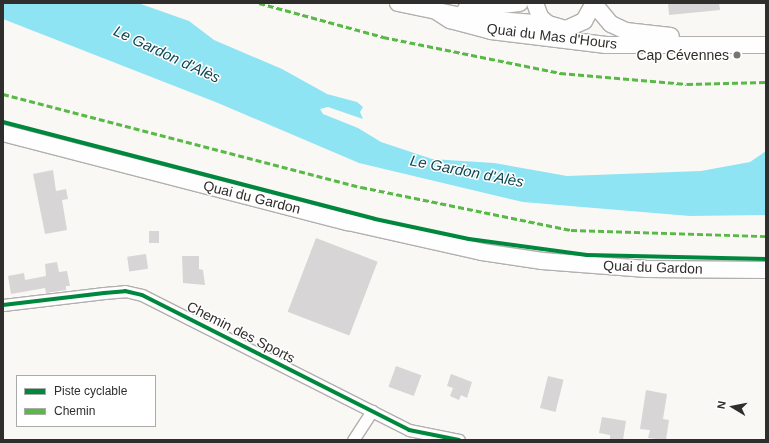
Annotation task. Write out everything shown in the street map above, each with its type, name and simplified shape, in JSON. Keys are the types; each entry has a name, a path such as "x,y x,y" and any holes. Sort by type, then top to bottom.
{"street":[{"name":"Quai du Mas d'Hours","path":"398,3 471,18 548,24 646,45"},
{"name":"Quai du Mas d'Hours","path":"436,11 520,3"},
{"path":"535,3 540,17 548,24"},
{"name":"Quai du Mas d'Hours","path":"594,4 611,24 626,31 705,38 766,37"},
{"path":"566,29 584,21 594,4"},
{"name":"Quai du Mas d'Hours","path":"436,11 450,20 491,31 606,45 766,45"},
{"name":"Quai du Gardon","path":"3,133 370,227 482,252 542,260 646,269 766,270"},
{"name":"Chemin des Sports","path":"3,305 125,291 142,295 409,430 459,440"},
{"path":"353,440 372,411"}],"water":[{"name":"Le Gardon d'Alès","path":"3,3 138,3 189,21 214,40 282,69 327,94 357,102 363,107 360,112 363,119 328,107 320,109 323,114 358,128 381,142 432,159 494,163 567,176 701,171 750,162 766,151 766,215 690,216 523,202 359,163 218,103 3,19"}],"building":[{"path":"668,3 719,3 720,10 669,15"},
{"path":"53,170 56,191 66,189 68,199 62,200 67,230 45,234 33,174"},
{"path":"149,231 159,231 159,243 149,243"},
{"path":"316,238 378,262 349,335 288,312"},
{"path":"146,254 148,269 129,271 127,257"},
{"path":"182,256 199,256 199,269 203,270 205,285 183,283"},
{"path":"57,262 59,272 67,271 70,286 66,286 66,290 46,293 45,288 11,294 8,276 24,273 25,280 46,276 45,264"},
{"path":"396,366 421,375 414,396 388,387"},
{"path":"451,374 472,382 467,398 461,395 459,400 450,396 453,388 447,386"},
{"path":"548,376 564,380 556,412 540,408"},
{"path":"646,390 667,394 663,419 669,420 666,440 648,438 650,430 640,429"},
{"path":"602,417 626,421 623,440 610,440 610,435 599,433"}],"marked path":[{"path":"259,3 383,37 560,73 687,84 766,82"},
{"path":"3,94 361,187 571,230 766,236"}],"cycle path":[{"path":"3,122 375,219 469,239 587,255 766,259"},
{"path":"3,305 125,291 142,295 409,430 459,440"}],"place":[{"name":"Cap Cévennes","path":"737,55"}]}
